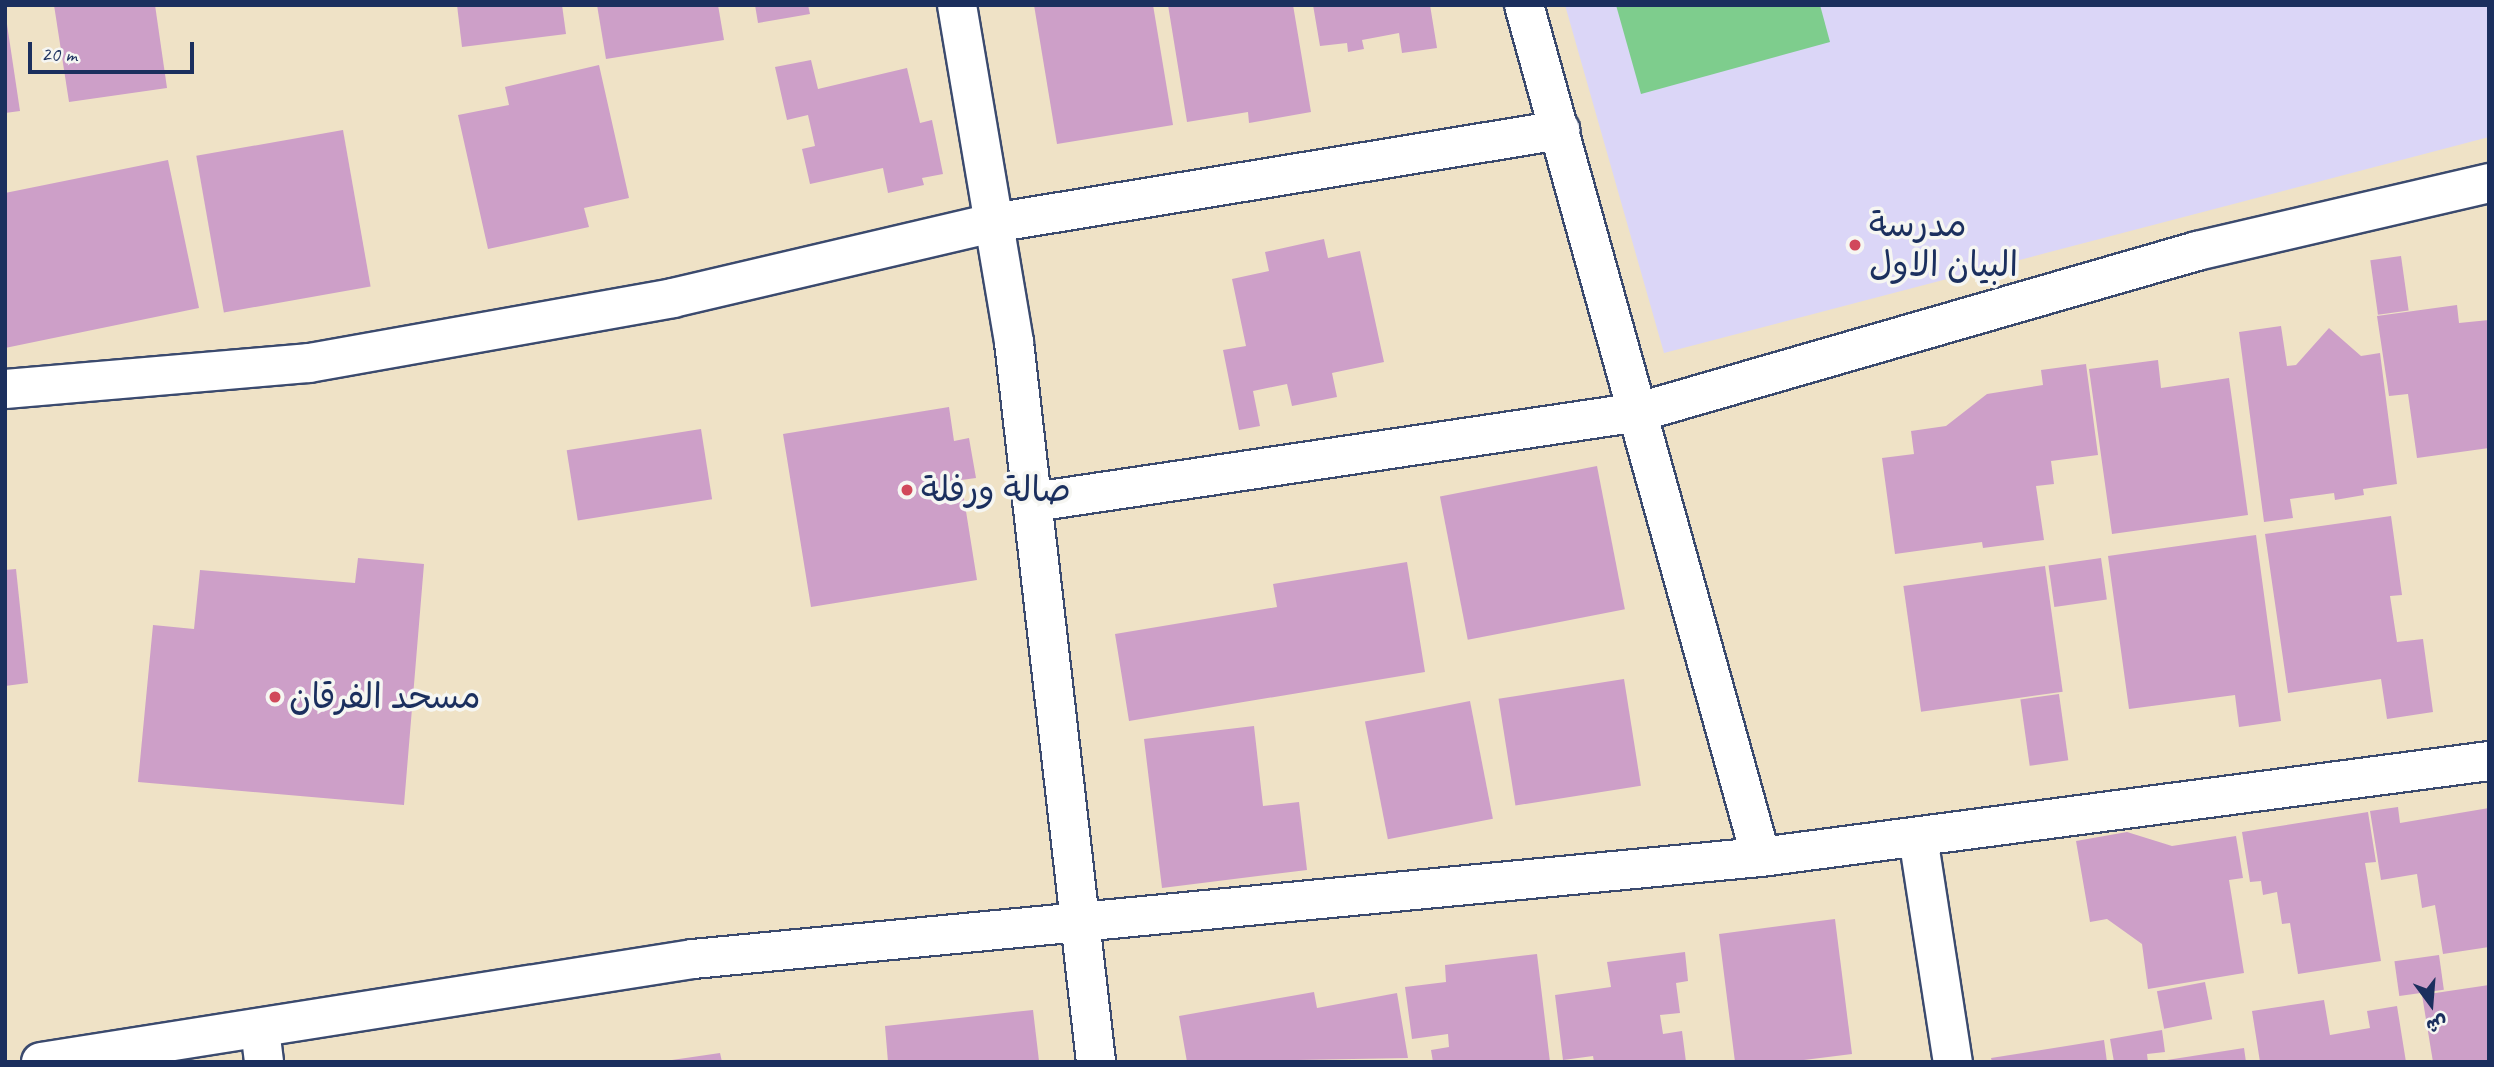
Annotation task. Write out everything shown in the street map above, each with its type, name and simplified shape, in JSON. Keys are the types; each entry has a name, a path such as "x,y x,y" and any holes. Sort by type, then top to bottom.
{"street":[{"path":"957,5 993,223 1034,502 1078,921 1096,1062"},
{"path":"1524,5 1761,857"},
{"path":"5,389 309,363 673,298 993,223 1560,130"},
{"path":"1034,502 1639,412 2197,251 2489,183"},
{"path":"41,1062 262,1045 694,959 1761,857 2489,761"},
{"path":"1918,837 1953,1062"}],"shaded area":[{"name":"مدرسة البيان الاول","path":"1565,5 2489,5 2489,137 1664,353"}],"green space":[{"path":"1616,5 1820,5 1830,42 1641,94"}],"building":[{"path":"54,5 155,5 167,88 69,102"},
{"path":"457,5 562,5 566,34 462,47"},
{"path":"597,5 718,5 724,40 606,59"},
{"path":"755,5 808,5 810,14 758,23"},
{"path":"1034,5 1153,5 1173,125 1057,144"},
{"path":"1168,5 1293,5 1311,112 1249,123 1248,112 1187,122"},
{"path":"1313,5 1430,5 1437,48 1402,53 1399,33 1362,40 1364,49 1348,52 1347,43 1320,46"},
{"path":"5,11 20,111 5,113"},
{"path":"811,60 818,89 907,68 920,123 932,120 943,174 922,178 924,185 888,193 883,168 810,184 802,149 815,146 808,115 787,120 775,67"},
{"path":"599,65 629,198 584,208 589,227 488,249 458,115 509,105 505,87"},
{"path":"343,130 371,287 224,312 196,156"},
{"path":"168,160 199,308 5,348 5,193"},
{"path":"1324,239 1328,258 1360,251 1384,362 1332,373 1337,397 1292,406 1287,384 1253,391 1260,426 1239,430 1223,350 1246,346 1232,279 1269,271 1265,252"},
{"path":"2401,256 2409,310 2378,315 2370,260"},
{"path":"2457,305 2459,323 2489,320 2489,448 2417,458 2408,394 2389,396 2377,316"},
{"path":"2281,326 2287,366 2296,365 2329,328 2361,356 2380,353 2397,484 2363,489 2364,495 2335,500 2334,493 2290,499 2293,518 2264,522 2239,332"},
{"path":"2158,360 2161,388 2229,378 2248,515 2112,534 2089,369"},
{"path":"2086,364 2098,455 2051,461 2054,484 2036,486 2044,540 1983,548 1982,542 1895,554 1882,458 1914,454 1911,431 1946,426 1987,394 2043,385 2041,370"},
{"path":"949,407 954,441 969,438 976,478 961,480 977,580 811,607 783,434"},
{"path":"701,429 712,499 578,520 567,450"},
{"path":"1597,466 1625,609 1468,640 1440,497"},
{"path":"2391,516 2402,595 2390,596 2397,642 2423,639 2433,712 2387,719 2381,679 2288,693 2265,534"},
{"path":"2256,535 2281,721 2239,727 2235,695 2129,709 2108,556"},
{"path":"358,558 424,564 404,805 138,782 153,625 194,629 200,570 355,583"},
{"path":"2101,558 2107,600 2054,607 2049,565"},
{"path":"1407,562 1425,672 1129,721 1115,634 1277,607 1273,584"},
{"path":"2045,566 2063,692 1921,712 1903,586"},
{"path":"16,569 28,683 5,686 5,570"},
{"path":"1624,679 1641,786 1515,806 1499,699"},
{"path":"2059,694 2068,760 2030,766 2020,699"},
{"path":"1470,701 1493,819 1388,839 1365,721"},
{"path":"1254,726 1263,806 1299,802 1307,870 1162,888 1144,739"},
{"path":"2398,807 2400,823 2489,808 2489,947 2443,954 2435,905 2422,908 2417,874 2381,880 2370,811"},
{"path":"2368,812 2376,862 2365,863 2381,961 2298,974 2290,923 2282,924 2277,892 2263,895 2261,881 2250,882 2242,832"},
{"path":"2127,832 2172,846 2236,836 2243,878 2229,880 2244,973 2148,989 2142,944 2107,919 2090,922 2076,841"},
{"path":"1835,919 1852,1054 1788,1062 1735,1062 1719,934"},
{"path":"1685,952 1688,981 1676,983 1680,1013 1660,1015 1663,1034 1682,1031 1686,1062 1594,1062 1593,1056 1563,1060 1555,995 1611,987 1607,962"},
{"path":"1537,954 1550,1062 1433,1062 1431,1050 1449,1047 1448,1034 1412,1039 1405,987 1446,982 1445,965"},
{"path":"2439,955 2444,990 2399,996 2394,961"},
{"path":"2205,982 2212,1019 2164,1029 2157,991"},
{"path":"2489,985 2489,1062 2433,1062 2422,995"},
{"path":"1314,992 1317,1008 1397,993 1408,1058 1187,1062 1179,1016"},
{"path":"2324,1000 2330,1035 2370,1028 2367,1011 2397,1006 2406,1062 2260,1062 2252,1011"},
{"path":"1033,1010 1039,1061 888,1062 885,1026"},
{"path":"2162,1030 2165,1052 2147,1054 2148,1062 2114,1062 2110,1039"},
{"path":"2104,1040 2107,1062 1992,1062 1991,1058"},
{"path":"2244,1048 2246,1062 2167,1062 2167,1060"},
{"path":"720,1053 722,1062 672,1062 672,1060"}],"place":[{"name":"مدرسة البيان الاول","path":"1855,245"},
{"name":"صالة ورفلة","path":"907,490"},
{"name":"مسحد الفرقان","path":"275,697"}]}
